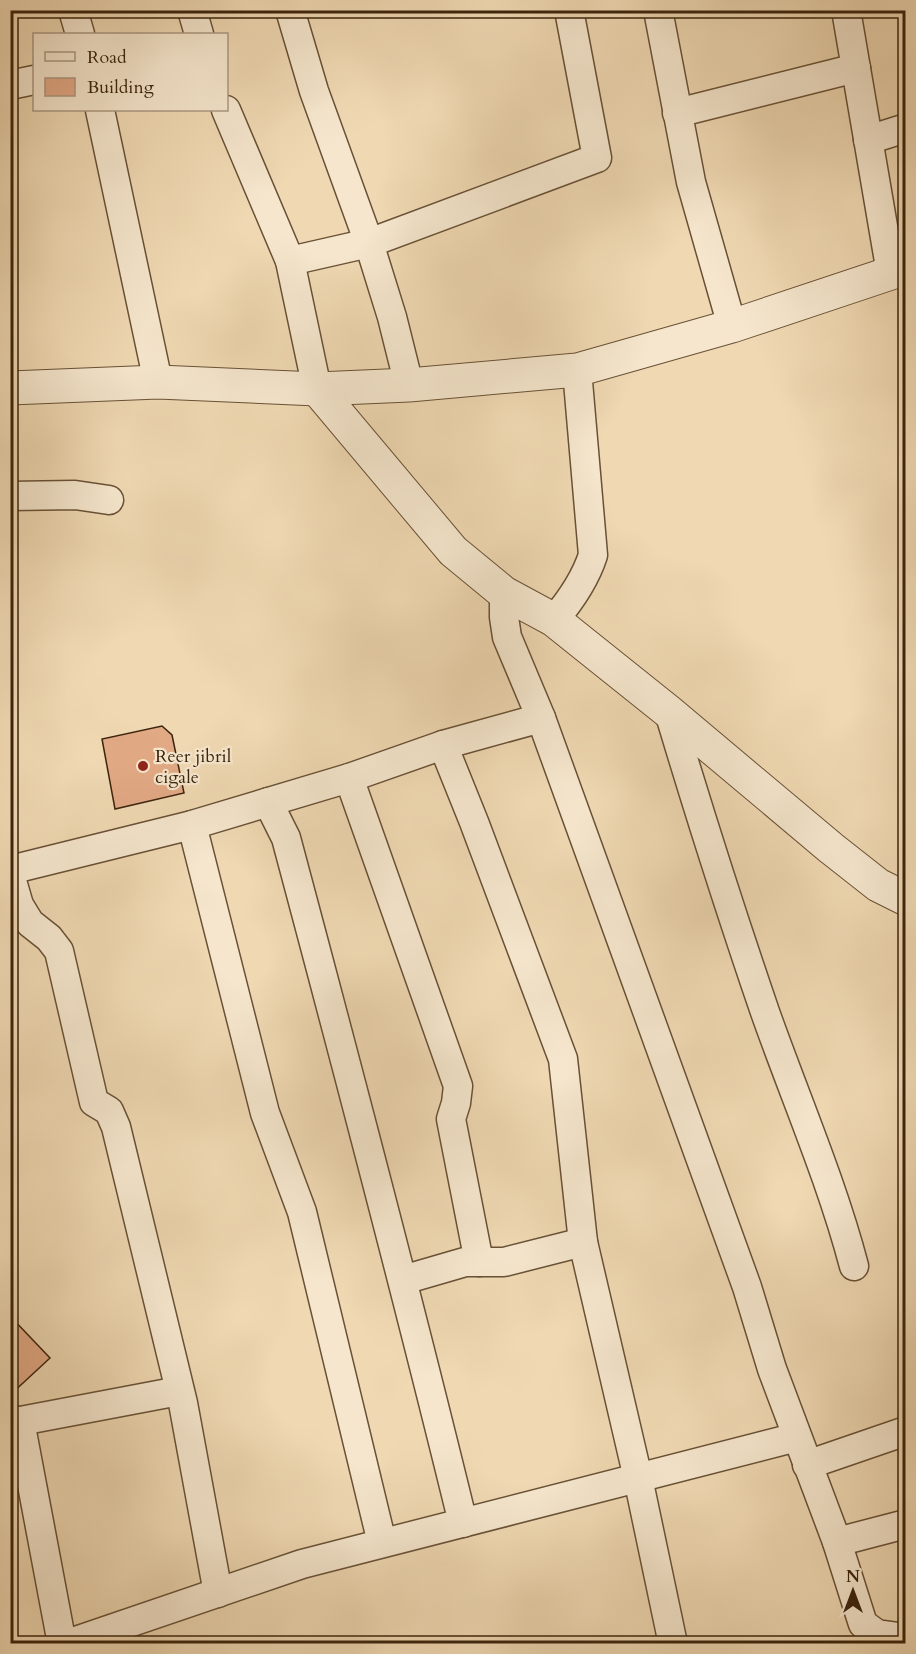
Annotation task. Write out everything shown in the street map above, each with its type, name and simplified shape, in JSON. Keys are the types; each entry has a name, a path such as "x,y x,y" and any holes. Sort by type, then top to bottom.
{"street":[{"path":"73,10 80,33"},
{"path":"192,10 199,33"},
{"path":"290,10 314,91 369,243 392,316 409,385"},
{"path":"290,261 369,243 597,158 569,10"},
{"path":"658,10 691,182 732,326"},
{"path":"10,388 158,382 317,389 409,385 577,370 732,326 898,270 868,140 846,10"},
{"path":"677,113 856,68"},
{"path":"10,85 33,80"},
{"path":"100,111 158,382"},
{"path":"226,111 290,261 317,389 453,551 504,593 554,620 669,712 831,848 878,885 906,899"},
{"path":"868,140 906,128"},
{"path":"554,620 587,574 593,555 577,370"},
{"path":"10,496 75,495 109,500"},
{"path":"504,593 507,637 541,718 747,1287 772,1369 837,1542 862,1624 877,1634 906,1638"},
{"path":"669,712 706,836 765,1012 841,1219 854,1266"},
{"path":"218,1593 179,1391 116,1127 109,1111 94,1101 59,951 49,938 30,923 19,905 10,872 192,825 349,778 443,745 541,718"},
{"path":"443,745 563,1059 583,1242 638,1478 673,1644"},
{"path":"349,778 458,1086 451,1119 479,1262"},
{"path":"268,802 286,838 403,1280 463,1523"},
{"path":"192,825 265,1113 302,1212 382,1543"},
{"path":"403,1280 465,1262 504,1262 583,1242"},
{"path":"179,1391 15,1422 64,1644 302,1564 797,1437"},
{"path":"807,1465 906,1431"},
{"path":"837,1542 906,1524"}],"building":[{"name":"Reer jibril cigale","path":"162,726 172,735 184,793 115,809 102,739"},
{"path":"10,1316 50,1358 10,1395"}],"place":[{"name":"Reer jibril cigale","path":"143,766"}]}
